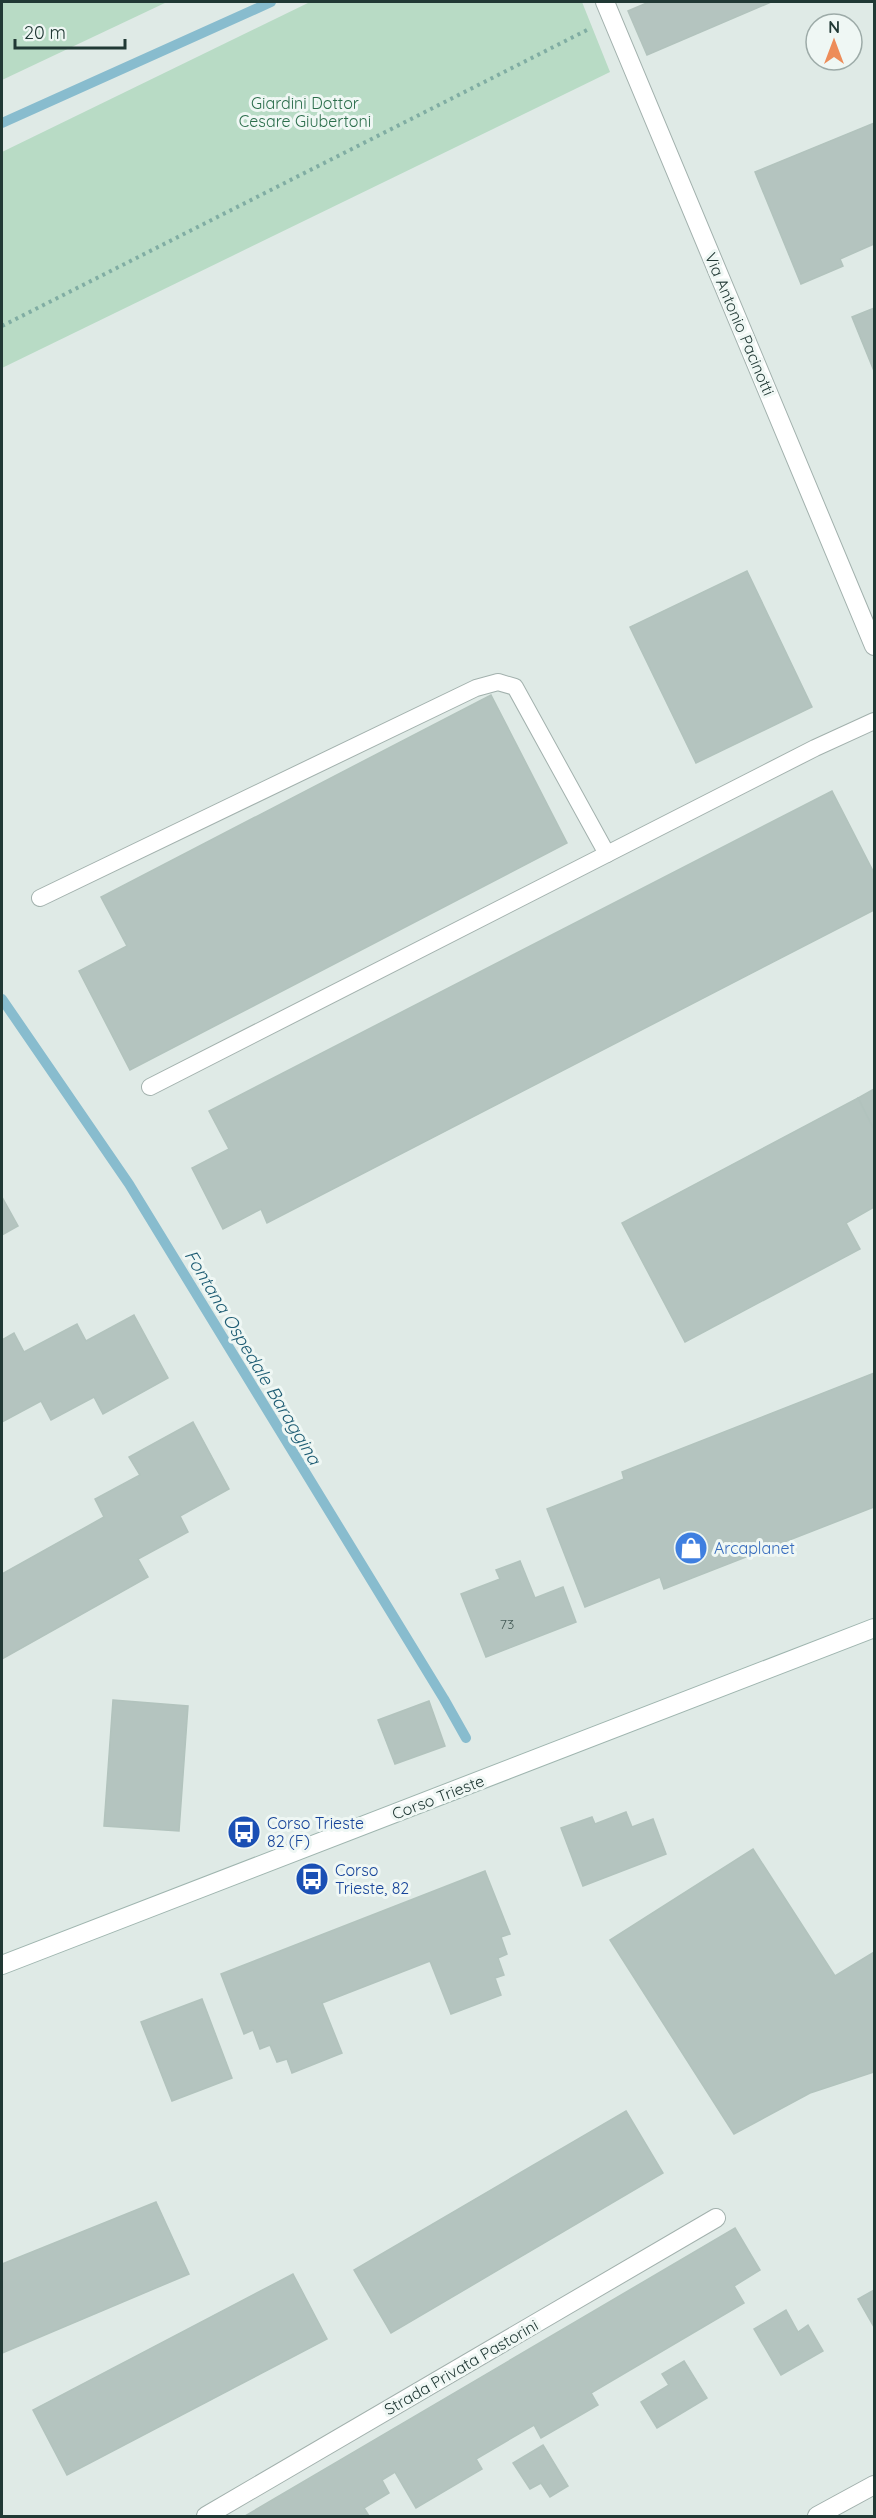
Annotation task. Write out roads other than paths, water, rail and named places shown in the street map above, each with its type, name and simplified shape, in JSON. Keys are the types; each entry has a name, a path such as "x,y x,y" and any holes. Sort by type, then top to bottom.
{"street":[{"name":"Via Antonio Pacinotti","path":"609,10 874,646"},
{"name":"Corso Trieste","path":"2,1965 874,1628"},
{"name":"Strada Privata Pastorini","path":"206,2517 716,2218"},
{"path":"817,2517 874,2485"}],"lane":[{"path":"40,898 476,688 498,682 516,687 607,854"},
{"path":"150,1087 815,748 874,721"}],"waterway":[{"path":"2,123 271,2"},
{"name":"Fontana Ospedale Baraggina","path":"2,999 129,1184 466,1738"}],"place":[{"name":"Arcaplanet","path":"691,1548"},
{"name":"Corso Trieste 82 (F)","path":"244,1832"},
{"name":"Corso Trieste, 82","path":"312,1879"}],"park label":[{"name":"Giardini Dottor Cesare Giubertoni","path":"305,112"}]}
